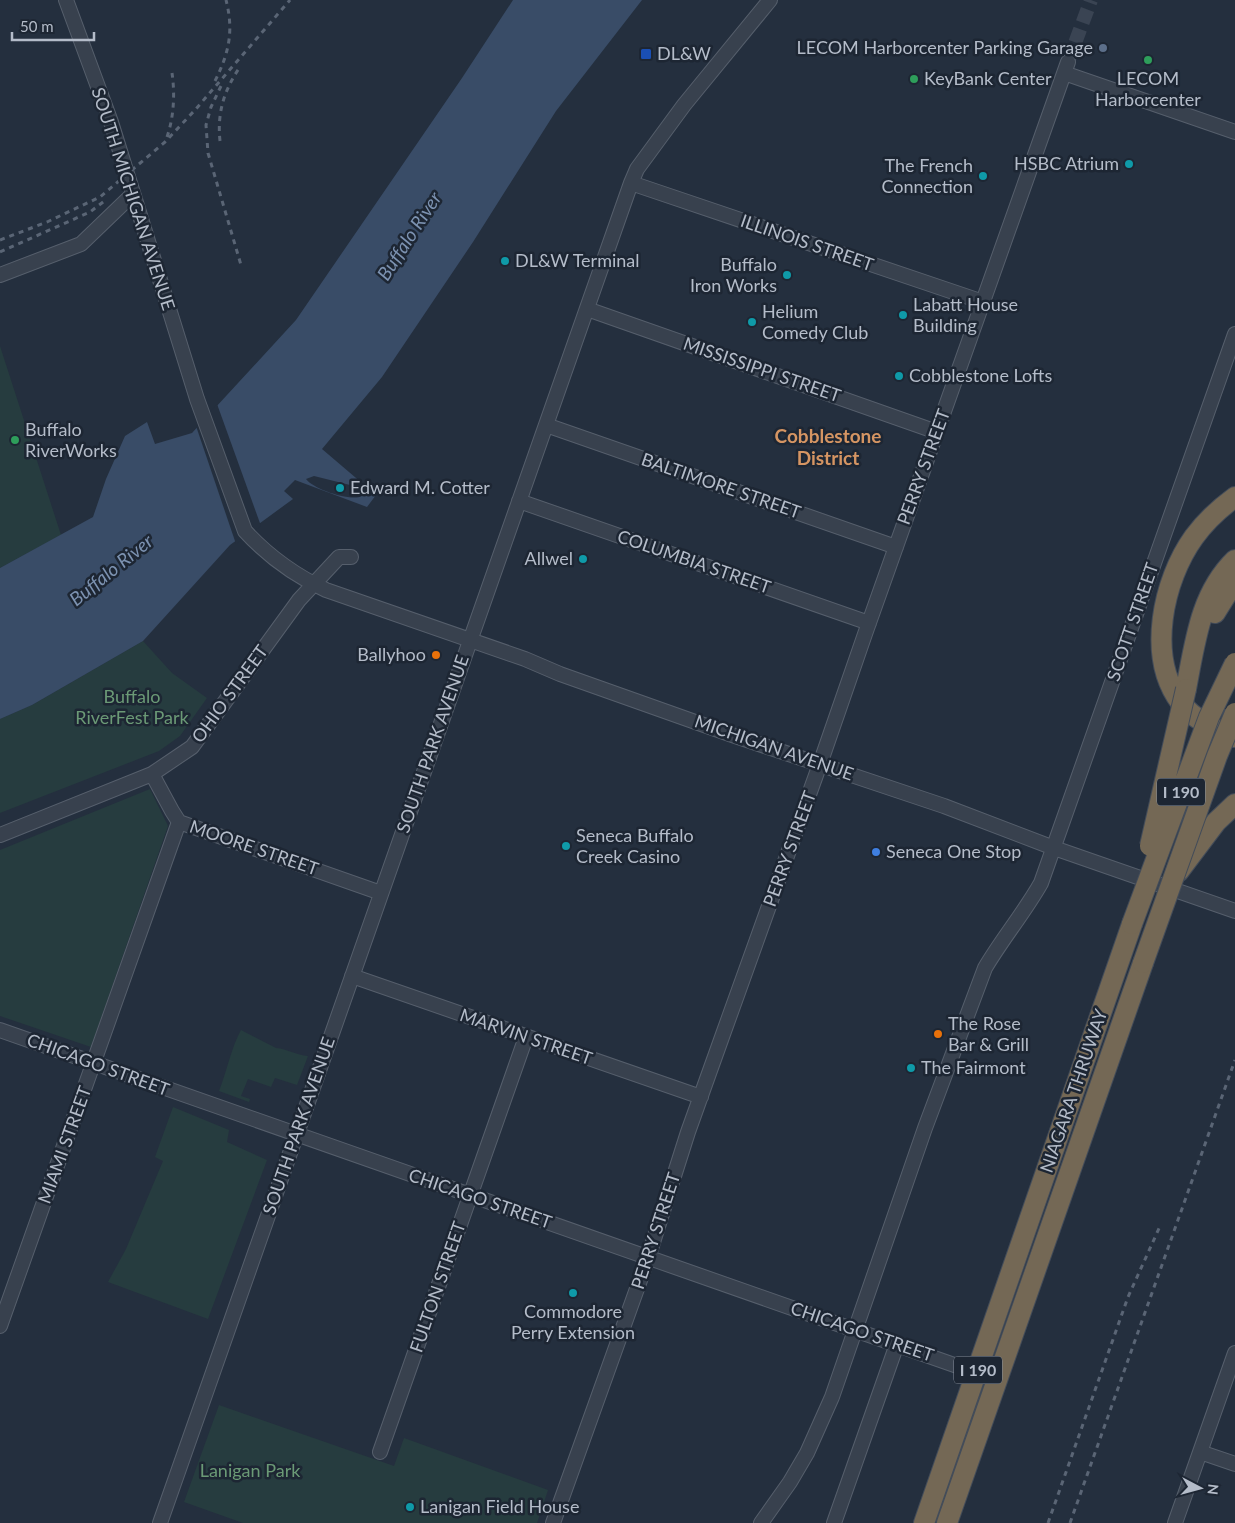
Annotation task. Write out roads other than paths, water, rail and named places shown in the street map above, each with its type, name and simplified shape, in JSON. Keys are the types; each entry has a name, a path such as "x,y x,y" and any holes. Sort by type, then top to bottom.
{"highway":[{"path":"1235,496 1200,531 1182,557 1167,596 1162,625 1162,650 1166,672 1173,690 1181,702 1200,720 1217,731 1235,737"},
{"path":"1132,924 1203,612 1217,581 1235,560"},
{"path":"1186,689 1212,619 1235,581"},
{"name":"NIAGARA THRUWAY","path":"924,1523 1132,924 1209,717 1235,663"},
{"name":"NIAGARA THRUWAY","path":"947,1523 1173,879 1217,756 1235,713"},
{"path":"1173,879 1216,822 1235,804"}],"street":[{"name":"SOUTH MICHIGAN AVENUE","path":"66,0 111,122 197,399 245,531 260,547 314,584"},
{"name":"SOUTH PARK AVENUE","path":"160,1523 631,183 638,169 673,120 770,0"},
{"name":"PERRY STREET","path":"553,1523 648,1258 700,1097 1066,68 1235,132"},
{"name":"ILLINOIS STREET","path":"631,183 983,302"},
{"path":"0,275 81,244 133,194"},
{"name":"MISSISSIPPI STREET","path":"587,309 937,432"},
{"name":"SCOTT STREET","path":"856,1330 925,1128 985,968 994,952 1027,908 1041,883 1235,334"},
{"name":"BALTIMORE STREET","path":"546,424 896,547"},
{"name":"COLUMBIA STREET","path":"519,501 869,623"},
{"name":"OHIO STREET","path":"0,835 152,774 192,747 294,607 339,557 352,557"},
{"name":"MICHIGAN AVENUE","path":"314,584 352,600 470,640 647,705 944,806 1054,848 1235,911"},
{"name":"MOORE STREET","path":"152,774 172,812 180,822 381,893"},
{"name":"MIAMI STREET","path":"0,1326 180,822"},
{"name":"MARVIN STREET","path":"352,976 700,1097"},
{"name":"CHICAGO STREET","path":"0,1030 960,1367"},
{"name":"FULTON STREET","path":"380,1452 526,1037"},
{"path":"761,1523 790,1482 815,1438 856,1330"},
{"path":"834,1523 897,1344"},
{"path":"1175,1523 1235,1353"},
{"path":"1200,1452 1235,1464"}],"water":[{"name":"Buffalo River","path":"513,0 642,0 556,111 473,242 382,377 322,449 376,495 367,507 295,480 284,491 293,499 230,545 143,641 32,705 0,719 0,568 93,517 106,479 125,436 147,422 155,444 192,433 296,320 462,78","holes":["314,476 350,485 362,491 362,496 341,496 316,487 306,479"]}],"tunnel":[{"path":"1068,62 1091,0"}],"railway":[{"path":"215,81 224,61 229,42 230,22 226,0"},
{"path":"0,240 47,222 100,197 165,142 290,0"},
{"path":"220,141 219,131 223,102 230,84 240,67"},
{"path":"167,137 173,105 172,73"},
{"path":"221,86 211,107 206,125 208,153 241,265"},
{"path":"0,252 90,212 107,199"},
{"path":"1070,1523 1235,1060"},
{"path":"1048,1523 1128,1297 1161,1224"}],"place":[{"name":"LECOM Harborcenter Parking Garage","path":"1103,48"},
{"name":"DL&W","path":"646,54"},
{"name":"LECOM Harborcenter","path":"1148,60"},
{"name":"KeyBank Center","path":"914,79"},
{"name":"HSBC Atrium","path":"1129,164"},
{"name":"The French Connection","path":"983,176"},
{"name":"DL&W Terminal","path":"505,261"},
{"name":"Buffalo Iron Works","path":"787,275"},
{"name":"Labatt House Building","path":"903,315"},
{"name":"Helium Comedy Club","path":"752,322"},
{"name":"Cobblestone Lofts","path":"899,376"},
{"name":"Buffalo RiverWorks","path":"15,440"},
{"name":"Edward M. Cotter","path":"340,488"},
{"name":"Allwel","path":"583,559"},
{"name":"Ballyhoo","path":"436,655"},
{"name":"Seneca Buffalo Creek Casino","path":"566,846"},
{"name":"Seneca One Stop","path":"876,852"},
{"name":"The Rose Bar & Grill","path":"938,1034"},
{"name":"The Fairmont","path":"911,1068"},
{"name":"Commodore Perry Extension","path":"573,1293"},
{"name":"Lanigan Field House","path":"410,1507"}],"district":[{"name":"Cobblestone District","path":"828,447"}],"park label":[{"name":"Buffalo RiverFest Park","path":"132,708"},
{"name":"Lanigan Park","path":"250,1471"}]}
